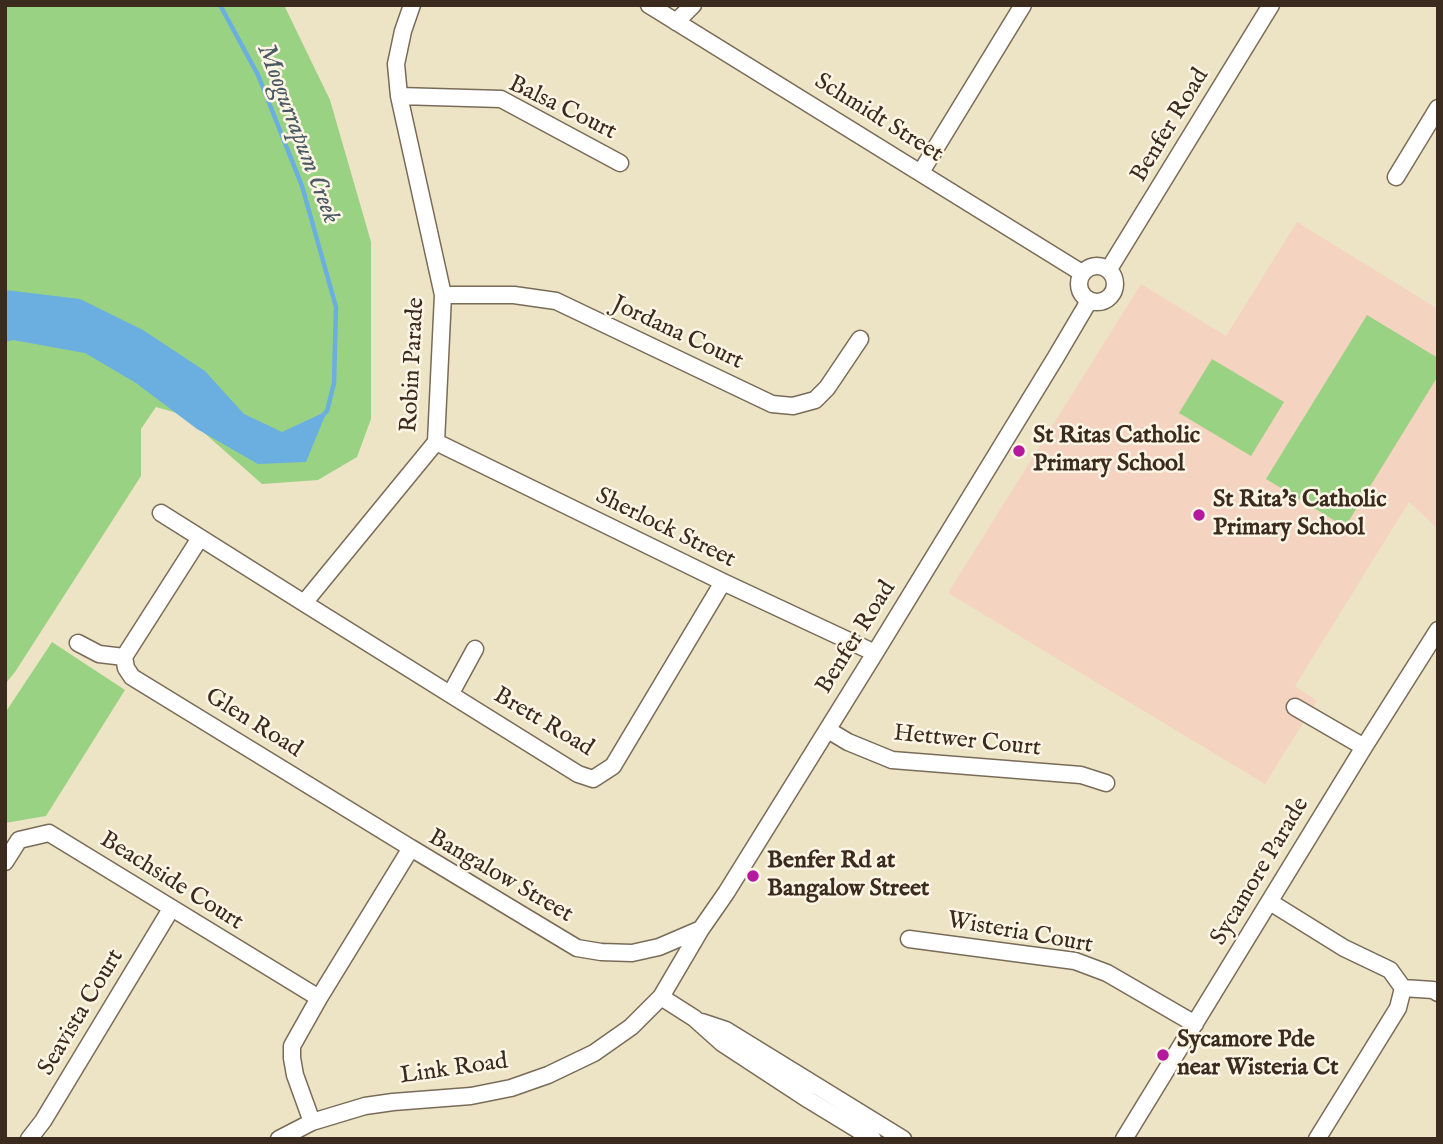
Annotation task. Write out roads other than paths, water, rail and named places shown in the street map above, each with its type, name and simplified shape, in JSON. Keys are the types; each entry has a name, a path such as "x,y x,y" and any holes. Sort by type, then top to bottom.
{"street":[{"name":"Robin Parade","path":"303,603 436,442 443,295 398,96 396,64 412,5"},
{"name":"Schmidt Street","path":"649,5 1082,273"},
{"path":"676,22 693,5"},
{"path":"920,172 1023,5"},
{"name":"Benfer Road","path":"661,997 701,929 828,730 1089,301 1100,302 1114,293 1116,282 1109,269 1271,5"},
{"name":"Balsa Court","path":"398,96 501,99 621,163"},
{"path":"1396,177 1438,108"},
{"path":"1089,301 1080,291 1082,273 1097,265 1109,269"},
{"name":"Jordana Court","path":"443,295 514,295 556,301 772,404 793,406 815,400 827,388 860,339"},
{"name":"Sherlock Street","path":"436,442 875,653"},
{"path":"161,513 303,603"},
{"path":"78,643 99,654 124,657 200,538"},
{"name":"Brett Road","path":"303,603 578,774 593,779 613,766 723,582"},
{"name":"Sycamore Parade","path":"1124,1139 1438,630"},
{"path":"451,693 475,649"},
{"name":"Glen Road","path":"124,657 126,668 132,677 411,848"},
{"path":"1295,707 1364,747"},
{"name":"Hettwer Court","path":"828,730 848,742 892,760 1081,775 1106,783"},
{"name":"Beachside Court","path":"5,862 19,840 49,833 319,998"},
{"name":"Bangalow Street","path":"313,1122 295,1075 292,1046 411,848 577,948 632,953 659,947 701,929"},
{"path":"1270,902 1344,948 1390,970 1403,988"},
{"name":"Seavista Court","path":"29,1139 43,1121 171,909"},
{"name":"Wisteria Court","path":"909,939 1075,961 1107,973 1195,1024"},
{"path":"1403,988 1433,990 1438,993"},
{"path":"1317,1139 1398,1007 1403,988"},
{"path":"661,997 694,1018 722,1044 873,1139"},
{"name":"Link Road","path":"279,1139 313,1122 365,1106 471,1096 511,1088 548,1075 594,1053 631,1027 661,997"},
{"path":"694,1018 726,1030 903,1139"}],"water":[{"path":"5,290 80,299 143,330 205,371 244,414 282,432 327,411 306,462 258,464 197,429 136,383 85,353 13,340 5,342"}],"waterway":[{"name":"Moogurrapum Creek","path":"220,5 258,75 302,186 336,307 334,383 324,414"}],"place":[{"name":"St Ritas Catholic Primary School","path":"1019,451"},
{"name":"St Rita's Catholic Primary School","path":"1199,515"},
{"name":"Benfer Rd at Bangalow Street","path":"753,876"},
{"name":"Sycamore Pde near Wisteria Ct","path":"1163,1055"}]}
